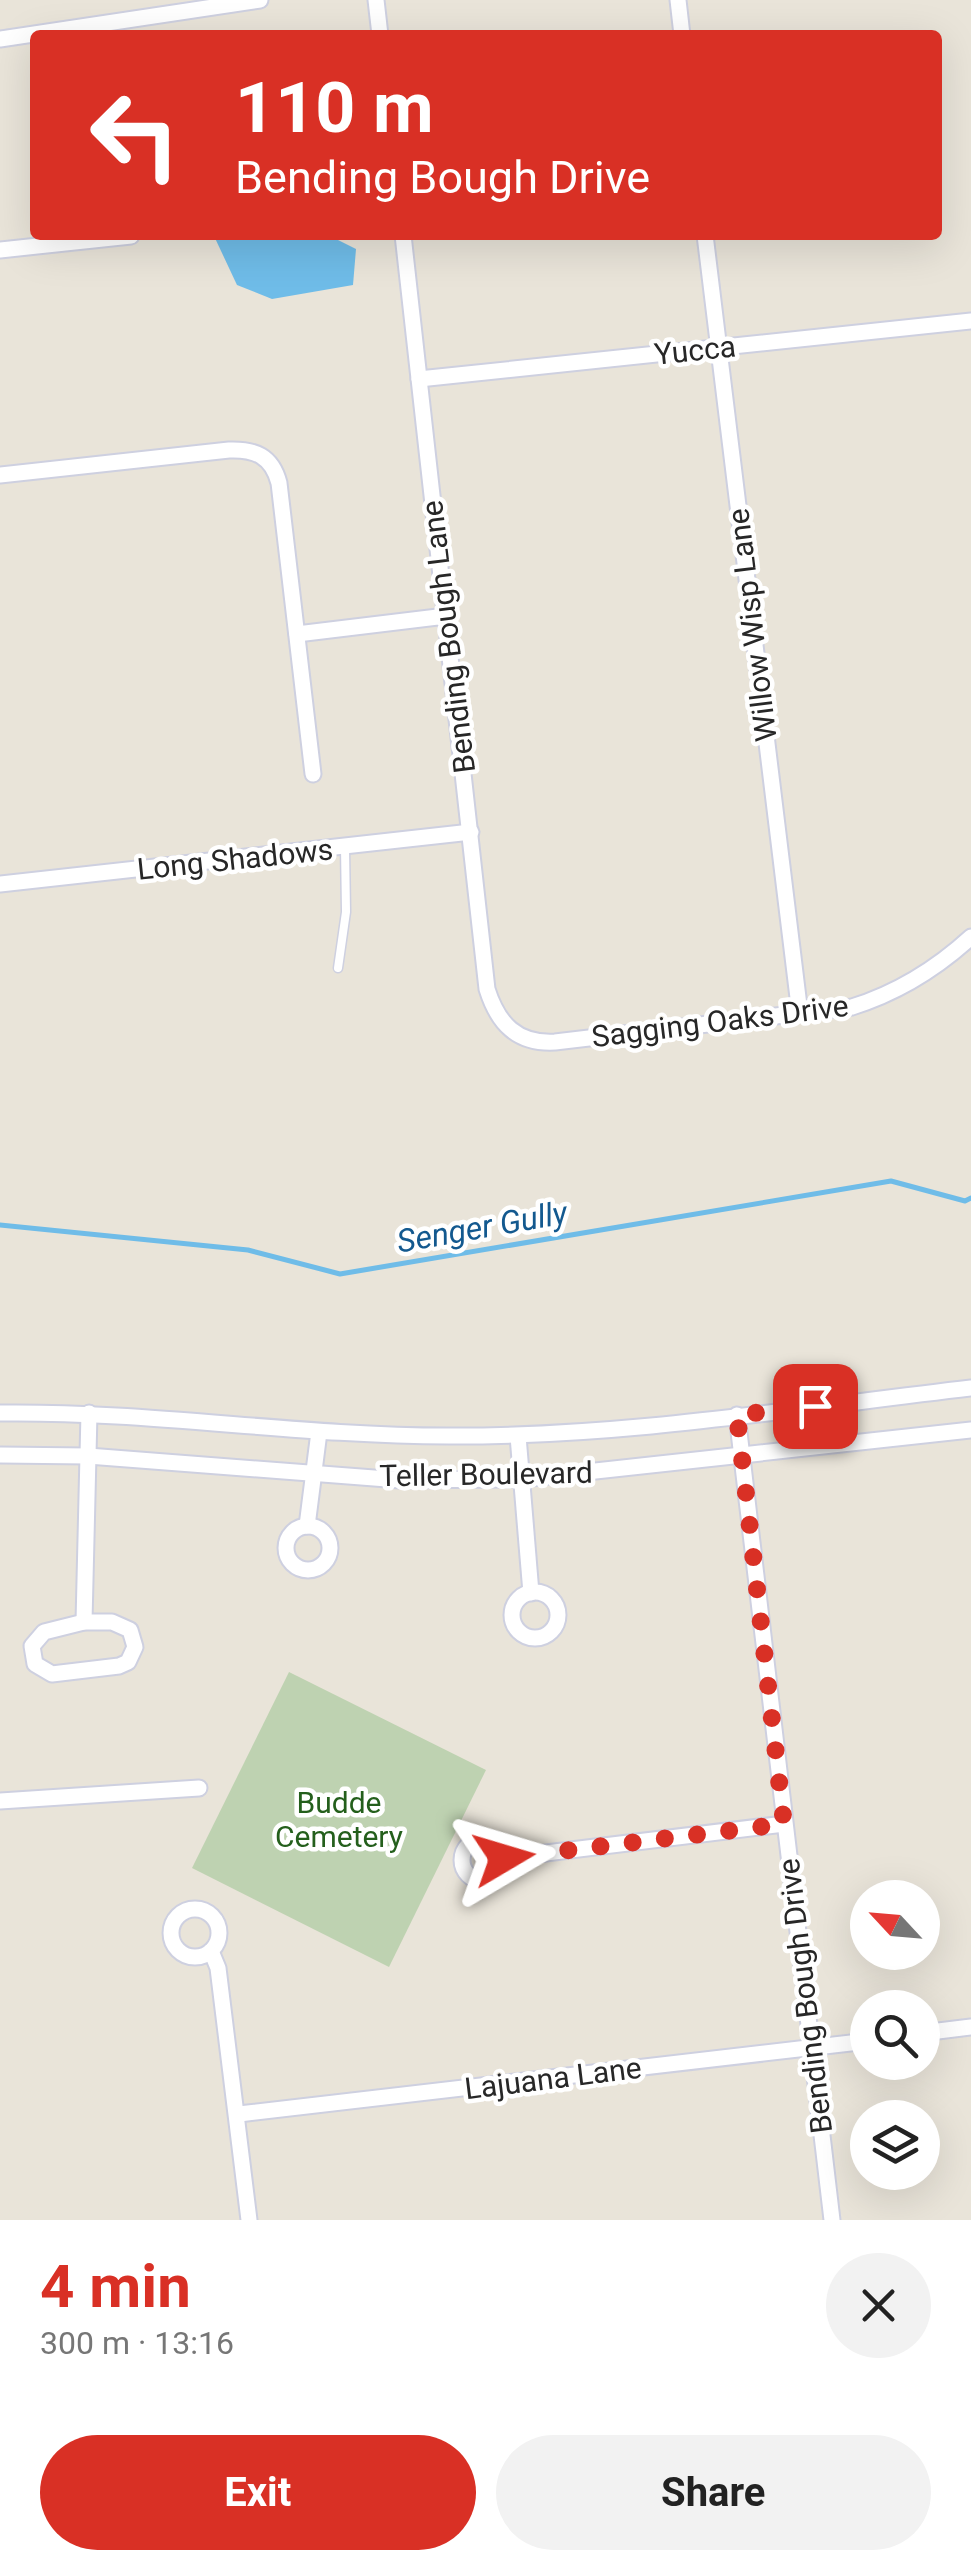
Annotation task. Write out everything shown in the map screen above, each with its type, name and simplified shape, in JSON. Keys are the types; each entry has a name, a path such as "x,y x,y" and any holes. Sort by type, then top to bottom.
{"street":[{"path":"65,30 260,0"},
{"path":"376,0 379,30"},
{"path":"678,0 681,30"},
{"path":"0,40 30,35"},
{"path":"0,250 94,240"},
{"name":"Bending Bough Lane","path":"403,240 487,989 510,1032"},
{"name":"Willow Wisp Lane","path":"707,240 800,1014"},
{"name":"Yucca","path":"419,379 971,321"},
{"path":"0,476 229,450 244,449 265,457 276,470 279,483 313,774"},
{"path":"296,634 446,616"},
{"name":"Long Shadows","path":"0,884 471,832"},
{"name":"Sagging Oaks Drive","path":"510,1032 531,1040 555,1042 852,1007 882,998 934,966 971,937"},
{"name":"Teller Boulevard","path":"0,1413 89,1413 319,1432 518,1436 971,1388"},
{"path":"84,1622 89,1413"},
{"name":"Bending Bough Drive","path":"737,1415 832,2220"},
{"name":"Teller Boulevard","path":"0,1455 88,1456 400,1480 522,1479 971,1430"},
{"path":"307,1526 319,1432"},
{"path":"518,1436 531,1593"},
{"path":"84,1622 112,1622 130,1630 135,1646 128,1662 52,1674 35,1664 32,1646 44,1632 84,1622"},
{"path":"0,1801 199,1788"},
{"path":"504,1858 784,1824"},
{"path":"211,1952 218,1968 249,2220"},
{"path":"940,2031 971,2027"},
{"name":"Lajuana Lane","path":"238,2114 850,2043"}],"lane":[{"path":"338,968 346,912 346,846"}],"green space":[{"name":"Budde Cemetery","path":"289,1672 486,1770 389,1967 192,1868"}],"water":[{"path":"216,240 338,240 356,249 353,285 272,299 237,285"}],"waterway":[{"name":"Senger Gully","path":"0,1225 248,1250 340,1274 891,1181 965,1201 971,1198"}],"route":[{"path":"504,1858 784,1824 737,1415 815,1406"}]}
